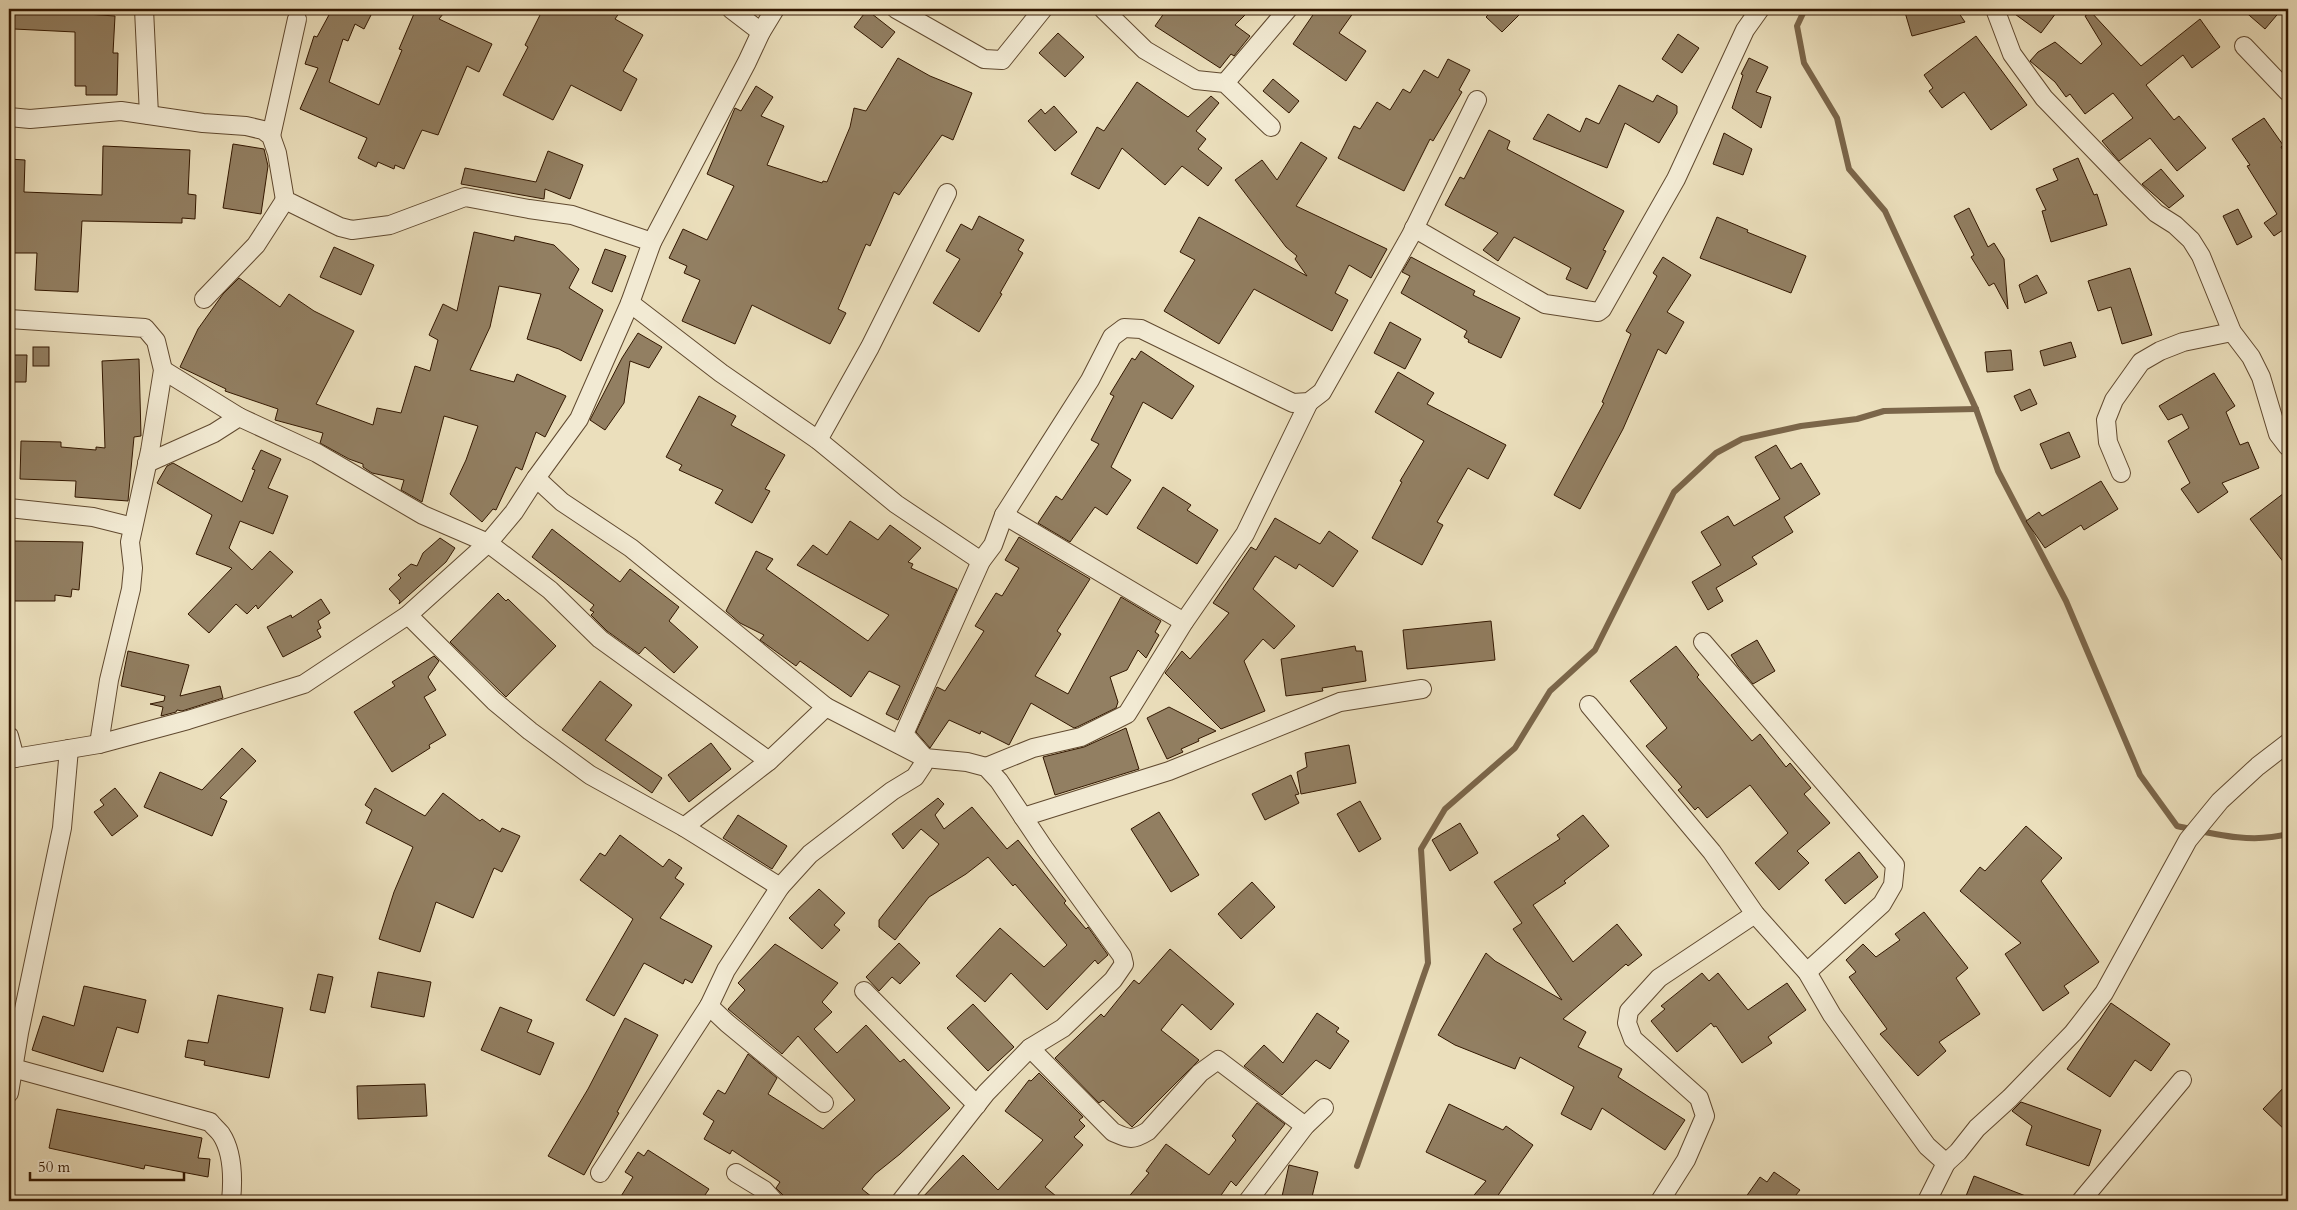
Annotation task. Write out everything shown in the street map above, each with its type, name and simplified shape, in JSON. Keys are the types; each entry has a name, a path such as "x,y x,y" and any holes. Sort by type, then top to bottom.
{"street":[{"path":"144,9 148,115"},
{"path":"731,9 760,32"},
{"path":"9,736 12,758 99,744 188,720 304,684 408,614 488,543 514,512 579,419 630,303 652,242 747,62 760,32 775,9"},
{"path":"896,9 984,59 992,61 1002,60 1042,9"},
{"path":"1103,9 1146,50 1165,62 1196,80 1224,83 1271,127"},
{"path":"1224,83 1288,9"},
{"path":"1414,228 1545,304 1598,312 1602,309 1676,178 1745,30 1760,9"},
{"path":"1995,9 2012,54 2044,98 2130,188 2156,213 2176,225 2191,240 2201,256 2232,332 2251,356 2261,377 2278,434 2288,447"},
{"path":"271,136 297,19"},
{"path":"2244,46 2288,92"},
{"path":"986,768 1033,748 1081,737 1127,714 1184,622 1245,534 1309,402 1322,392 1414,228 1477,100"},
{"path":"9,117 30,119 121,111 203,123 246,126 264,130 271,136 277,153 285,200 256,245 204,299"},
{"path":"818,440 870,347 947,193"},
{"path":"285,200 340,227 352,230 390,225 465,197 572,215 652,242"},
{"path":"630,303 721,373 818,440 896,504 981,561"},
{"path":"9,319 144,328 156,341 163,370 147,463 130,542 133,568 131,589 109,680 99,744"},
{"path":"925,758 904,734 981,561 992,545 1004,515 1090,380 1112,337 1124,328 1141,329 1294,403 1309,402"},
{"path":"2121,473 2108,442 2106,420 2114,400 2141,362 2160,350 2183,342 2232,332"},
{"path":"163,370 239,417 318,453 424,515 488,543 550,590 600,639 768,761"},
{"path":"147,463 214,433 239,417"},
{"path":"536,478 562,502 631,548 826,707 925,758 967,762 986,768 999,781 1122,956 1124,964 1113,980 1063,1028 1030,1048 977,1105 901,1201"},
{"path":"9,508 93,517 133,527"},
{"path":"1004,515 1184,622"},
{"path":"408,614 494,701 590,776 684,827 780,887"},
{"path":"1703,642 1895,865 1893,885 1882,904 1807,972"},
{"path":"1023,817 1169,771 1340,702 1422,688"},
{"path":"1589,705 1712,852 1755,914 1807,972 1832,1015 1927,1146 1946,1163"},
{"path":"684,827 768,761 826,707"},
{"path":"1927,1201 1946,1163 1958,1152 1977,1128 2010,1098 2073,1033 2104,993 2188,840 2220,801 2258,766 2288,743"},
{"path":"9,1093 62,828 69,749"},
{"path":"600,1173 709,1006 726,970 780,887 810,854 892,791 915,777 925,758"},
{"path":"1660,1201 1686,1160 1705,1116 1699,1098 1633,1039 1627,1023 1630,1011 1658,978 1755,914"},
{"path":"864,991 977,1105"},
{"path":"709,1006 824,1103"},
{"path":"1030,1048 1113,1132 1128,1139 1139,1137 1148,1131 1200,1073 1218,1060 1305,1126"},
{"path":"13,1068 210,1122 221,1134 228,1150 231,1168 231,1201"},
{"path":"2081,1201 2182,1080"},
{"path":"1248,1201 1305,1126 1324,1108"},
{"path":"736,1173 764,1190 774,1201"}],"building":[{"path":"15,9 115,16 113,53 118,53 117,95 86,95 86,86 75,86 75,32 14,29"},
{"path":"321,9 374,9 364,29 355,24 348,41 343,39 329,82 379,105 402,50 399,49 416,9 447,9 439,19 492,44 479,72 467,66 438,135 422,130 404,169 395,165 394,169 378,162 376,167 358,158 367,138 300,109 318,68 305,64 314,36 317,37 330,13"},
{"path":"543,9 622,9 615,19 643,35 623,71 637,79 621,111 571,85 553,120 503,95 528,47 525,45"},
{"path":"1167,9 1251,9 1235,25 1250,36 1234,56 1231,54 1220,68 1155,26"},
{"path":"1317,9 1356,9 1339,33 1366,51 1346,81 1293,44"},
{"path":"1494,9 1525,9 1502,32 1486,17"},
{"path":"1904,9 1956,9 1965,22 1912,36"},
{"path":"2008,9 2059,9 2041,33"},
{"path":"2242,9 2282,9 2265,29"},
{"path":"867,10 895,32 882,48 854,27"},
{"path":"2091,12 2141,66 2200,19 2220,47 2192,68 2183,55 2146,85 2174,120 2179,116 2206,148 2177,171 2150,138 2119,161 2102,141 2133,118 2113,93 2085,114 2070,94 2066,97 2055,82 2030,61 2038,52 2055,42 2081,64 2102,44 2085,16"},
{"path":"1058,33 1084,57 1065,77 1039,53"},
{"path":"1678,34 1699,48 1682,73 1662,59"},
{"path":"1976,36 2027,105 1991,130 1964,92 1942,108 1929,91 1933,88 1924,75"},
{"path":"898,58 930,76 972,93 953,140 942,135 899,195 894,192 870,246 866,244 838,309 846,313 830,344 752,305 735,344 682,321 700,280 684,273 687,266 669,258 683,229 707,240 734,186 707,174 735,108 741,111 756,86 773,97 761,116 784,126 767,165 822,183 823,181 827,182 850,127 854,108 866,111"},
{"path":"1749,58 1768,67 1756,92 1771,97 1761,128 1732,108 1743,75 1741,74"},
{"path":"1448,59 1470,70 1459,90 1462,92 1433,141 1430,139 1404,191 1338,158 1354,126 1360,129 1377,102 1390,110 1403,89 1410,93 1424,70 1438,78"},
{"path":"1273,79 1299,101 1289,113 1263,91"},
{"path":"1137,82 1188,117 1211,96 1219,103 1196,131 1206,139 1198,149 1222,168 1208,186 1182,166 1165,185 1122,148 1099,189 1071,174 1097,127 1104,131"},
{"path":"1619,85 1653,102 1657,95 1677,106 1677,113 1659,143 1625,123 1607,168 1533,139 1548,114 1580,132 1586,118 1599,124"},
{"path":"1054,106 1077,132 1055,151 1028,121 1041,109 1045,114"},
{"path":"2264,118 2283,145 2281,147 2288,159 2288,231 2286,228 2274,236 2264,223 2277,214 2247,166 2250,165 2232,139"},
{"path":"1489,130 1510,141 1507,149 1624,211 1603,250 1606,251 1587,289 1566,279 1571,268 1514,237 1498,261 1483,250 1498,233 1445,205 1460,177 1464,179"},
{"path":"1724,133 1752,149 1743,175 1713,164"},
{"path":"1301,142 1327,158 1296,206 1387,249 1371,278 1349,265 1335,293 1348,300 1332,331 1254,289 1219,344 1164,311 1195,260 1180,252 1199,217 1307,276 1295,259 1297,256 1286,247 1235,180 1262,160 1277,180"},
{"path":"233,144 264,149 268,166 261,214 223,208"},
{"path":"103,146 190,150 188,194 196,195 195,219 182,218 182,223 82,221 78,292 35,290 37,253 9,253 9,159 25,160 24,192 102,195"},
{"path":"548,151 583,165 570,199 545,189 544,199 461,184 465,168 536,182"},
{"path":"2078,158 2094,195 2097,194 2107,225 2051,242 2042,211 2046,210 2036,189 2058,180 2053,169"},
{"path":"2161,169 2184,196 2169,208 2142,184"},
{"path":"1969,208 1988,247 1994,243 2004,259 2008,309 1994,283 1989,286 1971,257 1974,255 1954,216"},
{"path":"2238,209 2252,237 2237,245 2223,216"},
{"path":"979,216 1024,240 1018,250 1023,253 1000,293 1002,294 979,332 933,303 960,259 946,251 961,224 972,230"},
{"path":"1717,217 1748,230 1747,232 1806,256 1791,293 1700,258"},
{"path":"474,232 514,241 515,236 554,245 579,269 569,288 603,310 581,361 559,349 527,339 541,294 499,286 490,327 470,370 514,382 517,374 566,396 545,437 536,432 522,470 516,467 496,510 493,509 482,522 450,494 466,460 478,426 444,416 422,502 401,490 404,480 372,473 363,467 363,464 349,459 320,443 323,433 275,420 278,409 225,391 226,389 180,367 198,329 223,294 239,278 280,307 289,294 314,311 354,331 316,404 373,425 377,408 401,413 415,366 430,371 438,340 429,335 443,304 457,311"},
{"path":"334,247 374,265 361,295 320,277"},
{"path":"605,249 626,256 612,292 592,283"},
{"path":"1411,257 1475,291 1473,295 1520,318 1501,358 1468,342 1469,340 1464,337 1467,331 1401,293 1410,276 1402,272"},
{"path":"1663,257 1691,275 1667,312 1684,322 1666,354 1658,349 1623,429 1580,509 1554,495 1604,403 1602,402 1631,334 1626,331 1657,276 1653,273"},
{"path":"2130,268 2152,335 2122,344 2111,307 2098,311 2088,281"},
{"path":"2037,275 2047,293 2025,303 2019,285"},
{"path":"1390,322 1421,339 1405,369 1374,353"},
{"path":"638,333 662,347 649,368 630,361 624,403 605,430 590,420 622,358"},
{"path":"2071,342 2076,357 2044,366 2040,351"},
{"path":"33,347 49,347 49,366 33,366"},
{"path":"2011,350 2013,370 1987,372 1985,352"},
{"path":"1141,351 1194,386 1172,419 1143,402 1111,467 1131,480 1107,515 1095,507 1070,542 1038,523 1056,496 1062,500 1099,444 1091,440 1114,396 1110,394 1132,358 1135,360"},
{"path":"9,355 27,355 26,382 9,382"},
{"path":"139,359 141,436 134,437 128,501 75,497 76,481 20,479 21,441 61,442 61,447 96,450 96,447 105,448 102,361"},
{"path":"1398,372 1434,393 1427,404 1506,445 1488,479 1468,468 1437,522 1443,525 1422,565 1372,538 1402,482 1400,481 1424,441 1375,412"},
{"path":"2214,373 2235,406 2226,412 2240,445 2248,442 2259,468 2222,483 2228,492 2198,513 2181,489 2190,483 2168,441 2189,428 2182,414 2168,420 2159,406"},
{"path":"2030,389 2037,404 2021,411 2014,396"},
{"path":"699,396 736,416 731,425 785,455 765,489 770,491 752,523 715,503 723,490 679,470 682,465 666,457"},
{"path":"2069,432 2080,457 2051,469 2040,444"},
{"path":"1776,445 1791,469 1801,463 1820,494 1784,517 1793,532 1752,557 1757,564 1716,588 1723,601 1708,610 1692,582 1721,565 1701,532 1728,516 1734,526 1780,499 1755,457"},
{"path":"261,450 281,459 268,488 288,496 273,534 240,521 229,548 252,570 270,551 293,572 258,609 256,605 247,614 236,604 209,633 188,614 232,568 196,554 212,515 157,483 167,466 173,463 242,502 255,470 252,469"},
{"path":"2101,481 2118,509 2084,530 2081,525 2045,548 2026,521 2039,512 2042,516"},
{"path":"1163,487 1191,505 1187,510 1218,530 1197,564 1137,528"},
{"path":"2288,490 2288,568 2250,519"},
{"path":"1275,518 1320,544 1329,531 1358,551 1333,587 1299,564 1296,569 1275,556 1253,589 1295,626 1274,649 1263,639 1244,661 1265,711 1221,729 1165,673 1182,651 1190,659 1229,613 1213,603 1251,547 1256,550"},
{"path":"850,521 878,540 890,525 921,548 908,562 913,564 911,568 957,589 898,720 886,714 900,686 869,671 851,697 800,661 796,666 760,640 764,635 740,623 726,611 756,551 773,559 766,569 868,641 889,615 797,565 813,545 827,555"},
{"path":"552,529 620,582 630,569 679,607 669,621 698,647 674,673 645,647 639,654 607,631 591,615 594,612 590,610 594,605 532,557"},
{"path":"1019,537 1090,579 1057,631 1061,634 1035,676 1068,694 1121,597 1161,621 1155,632 1159,635 1146,658 1138,650 1127,670 1110,677 1118,702 1116,708 1074,728 1031,703 1009,745 981,731 980,734 949,720 930,748 916,732 937,687 945,691 984,631 975,626 996,593 1002,596 1019,568 1005,560"},
{"path":"440,538 455,548 446,562 399,604 400,601 389,589 401,578 398,575 411,564 417,566 423,553"},
{"path":"14,541 83,542 79,590 72,589 71,597 55,595 55,601 14,601"},
{"path":"498,593 506,601 508,599 556,646 506,697 450,642"},
{"path":"321,599 330,613 318,621 321,628 317,630 321,637 283,657 267,627 291,615 292,618"},
{"path":"1491,621 1495,660 1407,669 1403,630"},
{"path":"1757,640 1775,671 1753,684 1731,655"},
{"path":"1355,646 1356,651 1362,651 1366,681 1322,688 1323,691 1286,696 1281,659"},
{"path":"1676,646 1699,675 1697,677 1752,741 1760,734 1786,767 1790,763 1811,788 1804,794 1830,823 1797,851 1809,863 1779,890 1755,863 1788,833 1750,785 1707,818 1698,807 1695,810 1678,790 1682,787 1646,746 1667,728 1630,681"},
{"path":"128,651 189,665 180,696 220,686 223,698 161,716 163,707 150,704 164,701 165,696 121,686"},
{"path":"434,656 439,661 428,677 436,690 424,697 446,735 429,745 430,748 392,772 354,712 395,686 392,682"},
{"path":"600,681 632,705 605,740 662,778 652,793 562,730"},
{"path":"1169,707 1216,731 1198,739 1199,741 1181,749 1183,752 1167,759 1147,718"},
{"path":"1126,728 1139,769 1055,795 1043,757 1084,747"},
{"path":"711,743 731,769 689,802 668,775"},
{"path":"1349,745 1356,783 1301,794 1297,772 1307,767 1305,753"},
{"path":"242,748 256,761 220,798 227,801 212,836 144,807 160,772 202,790"},
{"path":"1291,775 1299,794 1295,795 1299,803 1265,820 1252,794"},
{"path":"115,788 138,816 112,836 94,812 104,805 100,800"},
{"path":"375,788 425,816 443,793 480,821 482,819 500,832 502,828 520,836 502,872 494,868 473,918 436,902 420,952 379,939 394,892 413,847 366,823 372,810 365,805"},
{"path":"938,798 944,804 935,815 944,829 972,807 1007,849 1018,840 1066,901 1064,903 1086,929 1088,927 1108,955 1098,964 1095,960 1047,1010 1011,973 985,1002 956,976 1000,928 1044,967 1067,945 1015,884 1013,886 988,857 966,874 929,897 895,940 879,927 879,920 939,844 921,829 903,849 892,834"},
{"path":"1360,801 1381,839 1359,852 1337,814"},
{"path":"1159,812 1199,875 1171,892 1131,829"},
{"path":"738,815 787,846 772,869 723,838"},
{"path":"1583,815 1609,846 1564,881 1566,883 1533,905 1573,962 1617,924 1642,955 1628,966 1626,964 1563,1019 1586,1032 1578,1047 1622,1069 1618,1077 1685,1120 1665,1150 1602,1108 1591,1130 1561,1114 1574,1087 1520,1057 1515,1069 1455,1045 1438,1035 1486,953 1495,961 1562,1000 1513,929 1522,923 1494,882 1560,839 1557,835"},
{"path":"1460,823 1478,853 1450,871 1432,840"},
{"path":"2026,826 2062,858 2041,881 2099,962 2064,986 2069,993 2043,1011 2005,954 2021,943 1960,891 1980,867 1985,871"},
{"path":"620,835 663,867 669,859 682,868 675,878 684,884 660,918 712,946 692,983 685,979 683,984 644,963 614,1016 586,1000 633,919 580,880 600,853 605,856"},
{"path":"1859,852 1878,877 1845,904 1825,880"},
{"path":"1252,882 1275,907 1241,939 1218,914"},
{"path":"819,889 845,913 834,925 840,930 822,949 789,918"},
{"path":"1924,912 1968,968 1956,978 1980,1014 1939,1042 1946,1051 1918,1076 1880,1034 1887,1029 1849,977 1856,972 1846,960 1863,944 1876,957 1900,940 1895,934"},
{"path":"899,943 920,963 900,984 892,977 879,991 866,977"},
{"path":"775,944 838,983 822,1002 832,1012 814,1029 837,1053 866,1025 900,1062 904,1059 950,1108 900,1154 875,1174 862,1189 877,1201 789,1201 776,1188 780,1182 732,1150 730,1154 704,1139 714,1121 703,1114 718,1090 725,1094 748,1054 777,1078 768,1094 823,1129 855,1100 798,1036 782,1054 728,1009 745,990 738,983"},
{"path":"1170,949 1234,1004 1211,1030 1182,1004 1161,1030 1199,1060 1132,1127 1103,1100 1099,1103 1055,1058 1101,1014 1104,1017 1134,980 1139,984"},
{"path":"378,972 431,982 424,1017 371,1007"},
{"path":"1702,973 1709,981 1718,973 1748,1010 1787,983 1806,1010 1768,1037 1772,1043 1742,1063 1716,1026 1714,1027 1711,1023 1677,1052 1651,1021 1665,1009 1661,1006"},
{"path":"318,974 333,977 325,1013 310,1010"},
{"path":"84,986 146,1000 138,1033 117,1027 103,1072 32,1050 43,1016 74,1026"},
{"path":"218,995 283,1008 269,1078 204,1065 205,1061 185,1057 188,1040 208,1043"},
{"path":"2111,1003 2170,1044 2151,1071 2135,1060 2110,1097 2067,1069"},
{"path":"973,1004 1014,1047 988,1071 947,1028"},
{"path":"500,1007 532,1020 527,1032 554,1043 540,1075 481,1050"},
{"path":"1317,1013 1339,1028 1336,1032 1349,1041 1330,1069 1316,1060 1282,1095 1244,1066 1264,1045 1283,1063"},
{"path":"625,1018 658,1035 617,1112 619,1113 584,1175 548,1156 588,1089"},
{"path":"1039,1073 1083,1117 1079,1120 1085,1126 1074,1137 1083,1145 1045,1187 1062,1201 919,1201 963,1155 998,1190 1043,1140 1005,1111 1029,1080 1031,1081"},
{"path":"2288,1083 2288,1133 2263,1109"},
{"path":"425,1084 427,1116 358,1119 357,1086"},
{"path":"2021,1102 2101,1130 2089,1166 2026,1145 2032,1126 2012,1111"},
{"path":"1257,1103 1285,1124 1236,1186 1231,1181 1217,1201 1125,1201 1149,1173 1146,1171 1166,1144 1209,1175 1236,1140 1232,1136"},
{"path":"1449,1104 1503,1130 1506,1126 1533,1145 1494,1201 1469,1201 1486,1181 1426,1152"},
{"path":"57,1109 202,1138 198,1158 210,1159 208,1177 145,1165 144,1169 49,1148"},
{"path":"648,1150 709,1189 701,1201 618,1201 633,1177 625,1172 638,1152 644,1156"},
{"path":"1289,1165 1318,1172 1311,1201 1281,1201"},
{"path":"1774,1172 1800,1190 1791,1201 1743,1201 1760,1177 1767,1182"},
{"path":"1974,1176 2036,1200 2036,1201 1964,1201"}],"waterway":[{"path":"1805,9 1797,26 1804,63 1837,118 1849,169 1885,211 1976,409 1998,471 2066,601 2140,775 2177,826 2232,837 2260,838 2288,834"},
{"path":"1357,1166 1428,963 1421,849 1445,809 1515,748 1550,691 1595,650 1674,492 1716,453 1742,439 1801,426 1857,419 1884,411 1976,409"}]}
